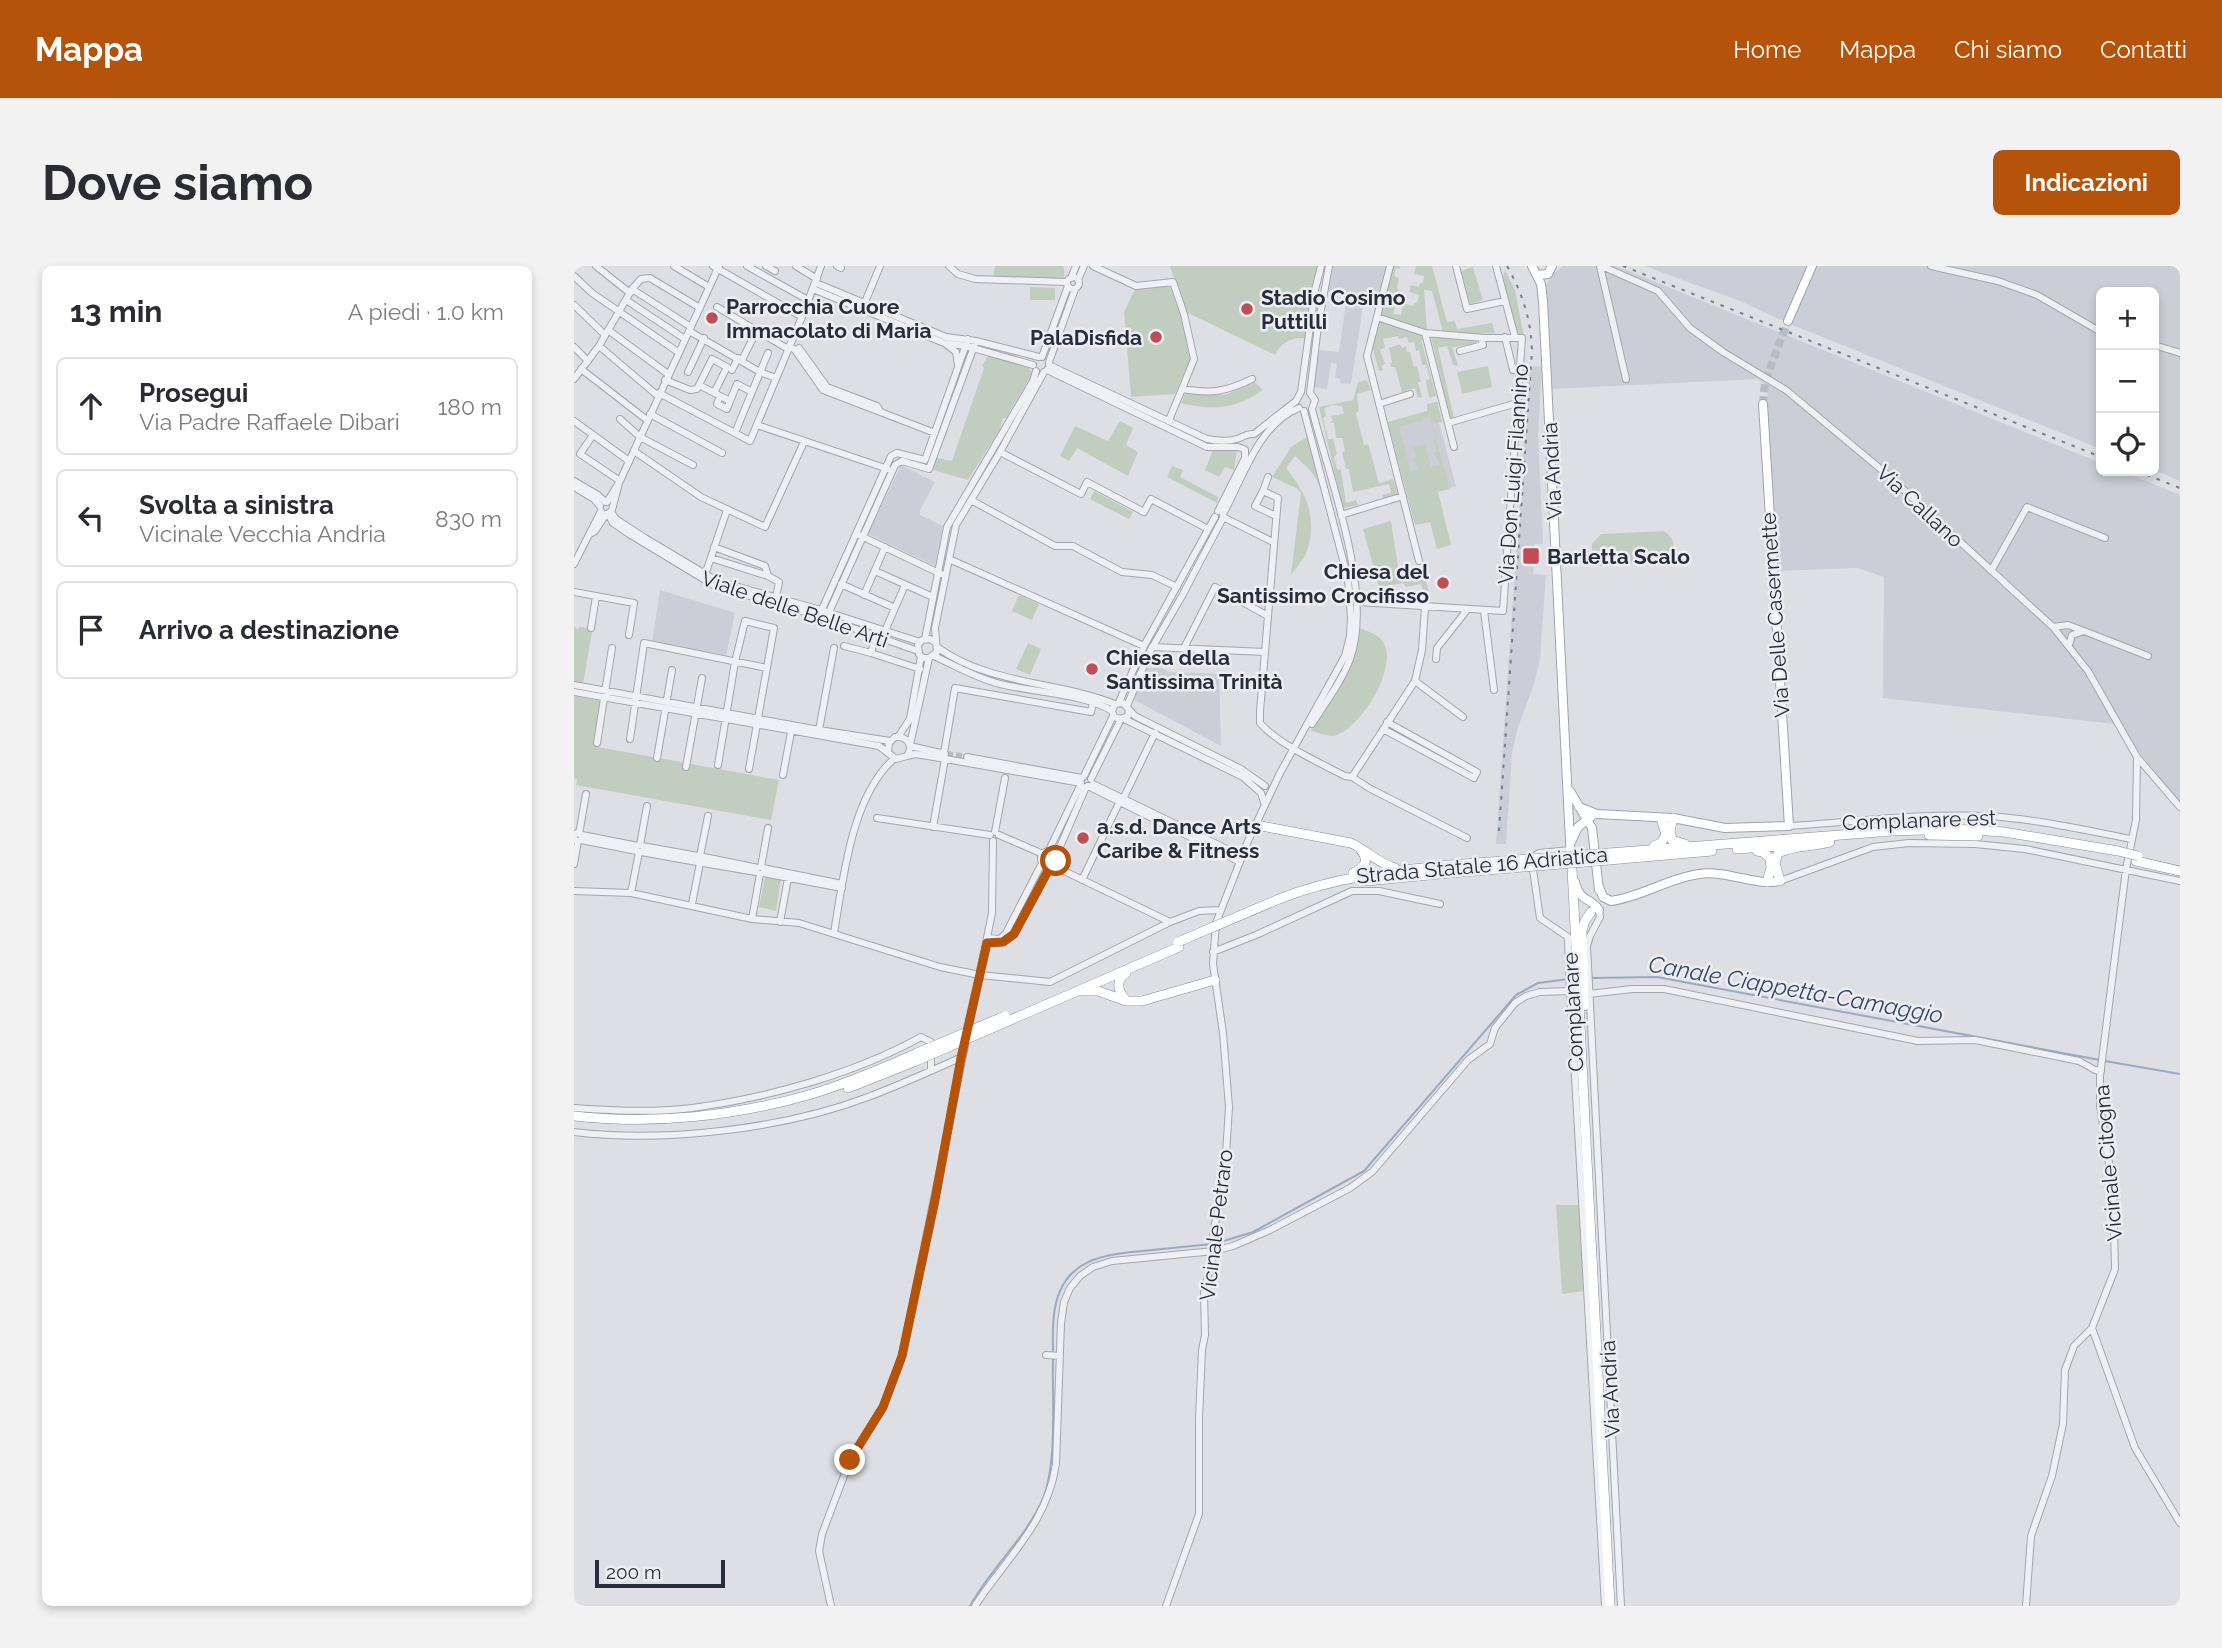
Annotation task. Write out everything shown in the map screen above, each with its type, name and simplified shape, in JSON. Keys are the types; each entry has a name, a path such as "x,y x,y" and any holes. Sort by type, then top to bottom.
{"highway":[{"path":"1628,851 1661,844 1667,831 1661,818"},
{"path":"1673,818 1670,835 1676,843 1710,842 1734,852 1756,851 1767,855 1771,863 1767,882"},
{"path":"1256,825 1357,846 1390,867 1404,870"},
{"name":"Strada Statale 16 Adriatica","path":"1279,901 1345,884 1450,869 1953,829 2004,832 2180,865"},
{"name":"Strada Statale 16 Adriatica","path":"1609,856 1628,851 1922,835 2003,837 2117,854"},
{"path":"1780,881 1775,863 1779,853 1786,849 1830,842"},
{"path":"1343,878 1363,869 1366,863 1357,846"},
{"name":"Strada Statale 16 Adriatica","path":"2137,858 2180,871"},
{"path":"1572,868 1618,1606"},
{"name":"Strada Statale 16 Adriatica","path":"574,1122 650,1125 711,1120 757,1113 814,1099 851,1087 1308,888 1343,878 1404,870 1450,869"},
{"path":"1579,971 1584,921 1595,909"},
{"name":"Strada Statale 16 Adriatica","path":"1029,1009 1077,992 1178,945"},
{"path":"1126,1001 1119,990 1119,981 1121,976 1140,964"},
{"path":"1077,992 1106,992 1126,1001 1142,1001 1215,980"},
{"path":"1580,981 1611,1606"},
{"name":"Strada Statale 16 Adriatica","path":"574,1116 650,1119 757,1108 812,1094 917,1057"}],"main road":[{"path":"1532,266 1547,273"},
{"path":"1788,321 1812,266"},
{"name":"Via Andria","path":"1547,273 1572,868"},
{"name":"Via Delle Casermette","path":"1763,404 1788,826"},
{"path":"1568,785 1595,838 1602,896 1607,901 1629,897"},
{"path":"1578,807 1597,814 1673,818 1725,828 1788,826"},
{"path":"1571,848 1578,827 1587,818 1597,814"},
{"path":"1595,838 1599,822 1613,815"},
{"path":"1572,868 1579,893 1595,909"},
{"path":"1595,909 1702,873 1767,882 1780,881"},
{"path":"1595,909 1599,887"}],"street":[{"path":"596,266 685,339"},
{"path":"674,266 709,287"},
{"path":"747,266 808,300"},
{"path":"766,266 775,271"},
{"path":"796,266 815,284 944,343 956,352 958,366"},
{"path":"598,346 659,395 750,441 821,266"},
{"path":"863,306 880,266"},
{"path":"949,266 958,274 975,279 1072,283"},
{"path":"574,685 605,694 758,722 890,741 898,737 910,719 920,669 919,653 947,527 968,498 1047,368 1076,266"},
{"path":"997,451 1033,382 1034,368 1072,283 1084,266"},
{"path":"1093,266 1136,286 1173,282 1184,314 1194,359 1168,420"},
{"path":"944,343 971,344 986,352 1034,368 1047,368 1193,433 1217,441 1242,438 1254,434 1296,401 1301,392 1315,290 1321,266"},
{"path":"1041,357 1047,368 1207,447 1238,447 1247,450 1259,446 1260,441 1278,423 1305,409 1315,400 1310,393 1329,266"},
{"path":"1390,266 1367,356 1419,561"},
{"path":"1456,266 1467,309 1505,301"},
{"path":"1601,266 1626,379"},
{"name":"Via Callano","path":"1601,266 1658,291 1690,328 1723,352 1786,390 1883,471 2053,627 2088,671 2137,757 2180,807"},
{"path":"1931,266 1998,281 2037,295 2096,329"},
{"path":"574,564 620,488 620,482 648,417 717,267 802,317"},
{"name":"Via Don Luigi Filannino","path":"1485,611 1503,611 1520,369 1519,338 1496,267"},
{"path":"574,276 592,293 678,352"},
{"path":"574,379 641,279 650,278 699,308"},
{"path":"630,294 760,372 776,378"},
{"path":"574,305 606,333 667,377 690,390 697,389 712,359 727,367 717,395"},
{"path":"717,307 796,350 823,390 937,434"},
{"path":"1377,317 1425,333 1519,338"},
{"path":"918,329 971,344 1041,357"},
{"path":"733,370 757,330"},
{"path":"1425,333 1454,447"},
{"path":"1505,337 1513,370 1520,369"},
{"path":"688,372 704,338"},
{"path":"1460,351 1483,345 1481,338"},
{"path":"937,434 968,362 971,344"},
{"path":"823,614 889,469 899,461 929,469 958,366 971,344"},
{"path":"574,347 588,360"},
{"path":"2159,347 2180,353"},
{"path":"968,362 976,355 986,352"},
{"path":"735,433 768,353"},
{"path":"582,369 648,417 722,453"},
{"path":"1182,389 1221,392 1252,379"},
{"path":"699,385 730,401 737,384 752,392"},
{"path":"1301,392 1310,393"},
{"path":"1379,404 1410,394"},
{"path":"1266,791 1295,748 1345,656 1355,602 1341,515 1305,409 1296,401"},
{"path":"1448,423 1517,403"},
{"path":"1305,409 1355,602"},
{"path":"620,419 640,437 693,466"},
{"path":"1165,427 1162,421 1168,420"},
{"path":"575,423 629,461"},
{"path":"757,425 889,469"},
{"path":"1254,434 1260,441"},
{"path":"593,435 580,454 620,482"},
{"path":"1242,438 1241,444 1247,450"},
{"path":"634,451 687,488 765,527 804,442"},
{"path":"987,940 1000,939 1006,933 1043,856 1123,719 1147,648 1182,596 1221,515 1241,482 1247,450"},
{"path":"997,451 1081,494 1087,482 1144,512 1151,499 1208,529"},
{"path":"1268,477 1255,506 1276,516"},
{"name":"Viale delle Belle Arti","path":"574,481 598,495 613,523 715,586 885,631 922,640 930,639 950,656 1000,676 1088,694 1115,708"},
{"name":"Viale delle Belle Arti","path":"574,487 633,530 717,581 776,597 823,614 975,676 1115,708"},
{"path":"1263,491 1278,498 1260,723 1266,730 1347,777 1352,776 1369,788 1467,838"},
{"path":"1332,517 1335,512 1341,515 1403,496"},
{"path":"907,756 936,645 935,628 956,525 968,498"},
{"path":"968,498 1055,546 1073,546 1122,572 1152,575 1177,587"},
{"path":"1991,571 2027,507 2105,538"},
{"path":"590,534 595,531 606,508"},
{"path":"705,575 727,510"},
{"path":"987,940 1003,942 1014,934 1054,862 1115,708 1208,529 1221,515"},
{"path":"1221,515 1273,542"},
{"path":"599,524 607,521 613,523"},
{"path":"860,535 946,576"},
{"path":"823,614 841,584 860,535"},
{"path":"714,547 765,566 768,576"},
{"path":"864,594 886,547"},
{"path":"711,558 779,582 776,597"},
{"path":"949,559 1147,648 1265,652"},
{"path":"875,571 933,597"},
{"path":"841,584 895,608"},
{"path":"885,631 905,585"},
{"path":"1184,648 1215,587 1268,616"},
{"path":"574,592 634,603 629,635"},
{"path":"591,628 596,596"},
{"path":"1355,602 1392,608 1485,611 1494,690"},
{"path":"1352,776 1415,681 1420,663 1425,607"},
{"path":"1436,659 1437,648 1467,610"},
{"path":"718,765 744,621 774,628 749,769"},
{"path":"2053,627 2068,625 2148,656"},
{"path":"2069,645 2072,635 2084,631"},
{"path":"871,653 876,635"},
{"path":"630,739 644,643 766,668"},
{"path":"844,646 920,669"},
{"path":"597,743 612,648"},
{"path":"819,730 834,648"},
{"path":"657,758 672,670"},
{"path":"686,767 702,678"},
{"path":"1415,681 1463,717"},
{"path":"933,828 955,688 1091,712 1093,703"},
{"path":"1017,699 1019,688"},
{"path":"574,692 605,694"},
{"path":"1115,708 1128,708 1135,716 1241,769 1266,791"},
{"path":"1115,708 1123,719 1239,775 1266,791"},
{"path":"758,722 791,732 878,746 890,758 900,759 915,754 945,756 1086,782"},
{"path":"1382,729 1476,775 1387,722"},
{"path":"783,775 791,732"},
{"path":"1082,880 1155,733"},
{"path":"898,737 907,740 910,745 945,756"},
{"path":"834,933 848,850 862,810 890,758 890,741"},
{"path":"967,757 1086,782 1240,860"},
{"name":"Vicinale Citogna","path":"2026,1606 2031,1536 2052,1476 2060,1437 2065,1370 2074,1346 2092,1328 2116,1259 2113,1189 2101,1107 2101,1069 2126,869 2138,799 2137,757"},
{"path":"831,1606 819,1550 822,1534 850,1460 883,1407 902,1356 992,913 997,837 1005,778"},
{"name":"Vicinale Petraro","path":"1166,1606 1199,1514 1204,1293 1224,1186 1229,1107 1223,1033 1215,980 1213,951 1216,923 1240,860 1265,806 1266,791"},
{"path":"574,864 586,794"},
{"path":"631,893 647,806"},
{"name":"Complanare est","path":"1788,826 1935,815 1987,816 2041,822 2131,839"},
{"path":"692,904 708,816"},
{"path":"877,818 997,837 1043,856 1060,869 1170,922"},
{"path":"752,919 768,828"},
{"path":"577,837 842,886"},
{"path":"1230,854 1248,842"},
{"path":"1780,881 1873,847 1909,843 1975,844 2025,849 2180,881"},
{"path":"1571,848 1539,853 1534,856 1533,869 1572,868"},
{"path":"1230,854 1236,873"},
{"path":"1043,856 1054,862"},
{"name":"Complanare","path":"1533,869 1540,918 1568,937 1579,971"},
{"path":"760,870 788,878 842,886"},
{"path":"780,922 788,878"},
{"path":"574,891 631,893 752,919 799,923 940,967 980,975 1050,982 1170,922 1199,911 1220,910"},
{"path":"1213,951 1256,935 1352,891 1379,891 1440,904"},
{"name":"Complanare","path":"1581,1181 1571,991 1580,981 1589,994 1598,1173"},
{"path":"1589,994 1632,989 1664,989 1919,1041 1975,1040 2079,1061 2095,1070 2101,1069"},
{"path":"975,1606 1021,1544 1046,1504 1056,1464 1064,1302 1070,1288 1080,1276 1112,1261 1214,1250 1253,1238 1363,1180 1468,1060 1490,1044 1495,1028 1515,1003 1526,996 1541,992 1571,991"},
{"path":"574,1108 616,1111 690,1108 754,1096 840,1072 921,1037 930,1042 931,1070"},
{"path":"574,1132 695,1134 778,1121 867,1098 961,1058"},
{"name":"Via Andria","path":"1598,1173 1618,1606"},
{"name":"Via Andria","path":"1581,1181 1605,1606"},
{"path":"2092,1328 2134,1448 2180,1523"},
{"path":"1046,1355 1060,1356"}],"shaded area":[{"path":"1332,266 1388,266 1378,303 1364,300 1351,384 1340,383 1340,379 1335,378 1337,364 1331,363 1327,389 1314,387 1319,350 1339,352 1347,295 1326,288"},
{"path":"1563,266 1616,266 2096,461 2096,476 2133,476 2180,495 2180,802 2134,746 2123,725 1883,698 1884,577 1857,568 1776,571 1767,386 1757,379 1552,389 1546,285"},
{"path":"1645,266 2180,266 2180,481 2159,472 2159,287 2096,287 2096,447 1790,324 1740,301"},
{"path":"1529,366 1542,367 1538,434 1543,544 1535,544 1533,574 1546,575 1540,659 1512,754 1506,844 1496,844"},
{"path":"1437,402 1442,422 1439,423 1456,486 1438,492 1444,519 1415,525 1388,422 1427,411 1427,404"},
{"path":"903,466 935,482 920,515 943,526 935,566 868,534 900,467"},
{"path":"660,590 735,613 726,655 652,642"},
{"path":"1146,668 1161,668 1169,672 1219,674 1221,746 1131,698"}],"green space":[{"path":"995,266 1062,266 1064,278 993,278"},
{"name":"Stadio Cosimo Puttilli","path":"1170,266 1318,266 1306,338 1287,341 1275,355 1186,312"},
{"path":"1392,266 1400,266 1399,269 1396,268 1394,276 1399,278 1399,290 1393,314 1401,315 1403,303 1413,306 1417,303 1419,295 1409,292 1411,285 1419,287 1420,283 1423,283 1424,276 1414,274 1416,266 1432,266 1447,322 1455,321 1457,329 1492,323 1495,333 1443,332 1432,291 1424,290 1427,330 1380,315"},
{"path":"1473,267 1483,300 1470,304 1461,271"},
{"path":"1505,270 1515,290 1524,337 1517,335 1503,277"},
{"name":"PalaDisfida","path":"1170,286 1181,316 1190,359 1175,394 1131,397 1124,312 1135,289"},
{"path":"1030,287 1055,288 1055,300 1030,300"},
{"path":"1379,321 1422,335 1436,396 1429,398 1426,380 1430,379 1426,365 1422,365 1419,350 1416,351 1414,342 1409,343 1407,337 1383,339 1385,348 1380,350 1385,364 1381,366 1383,370 1379,371 1372,346"},
{"path":"1431,337 1477,341 1477,344 1452,347 1458,366 1453,365 1447,346 1438,348 1454,418 1450,418"},
{"path":"1400,344 1402,348 1406,346 1414,367 1417,366 1422,397 1418,398 1415,388 1402,392 1395,367 1391,367 1389,348"},
{"path":"988,356 1029,367 1032,374 968,480 933,470 937,458 952,461 984,368 982,366"},
{"path":"1488,366 1492,387 1462,394 1457,372"},
{"path":"1367,380 1371,390 1357,394 1359,411 1356,413 1364,445 1368,444 1379,483 1393,479 1398,495 1384,499 1382,495 1391,493 1389,484 1353,492 1349,469 1346,469 1342,453 1345,451 1342,438 1336,438 1334,423 1330,422 1333,421 1331,416 1344,414 1342,406 1332,405 1324,409 1326,416 1323,418 1328,439 1333,439 1337,454 1334,457 1337,469 1341,470 1346,503 1356,500 1358,505 1343,508 1319,407 1353,400 1358,382"},
{"path":"1255,382 1263,390 1234,405 1204,407 1181,403 1185,393 1225,395"},
{"path":"1437,402 1442,421 1432,424 1450,489 1438,492 1451,545 1437,549 1430,522 1415,525 1388,422 1427,411 1427,404","holes":["1429,416 1437,452 1434,453 1440,464 1431,467 1425,444 1413,447 1416,458 1413,459 1419,469 1411,472 1399,427"]},
{"path":"1120,421 1133,428 1126,445 1138,452 1128,476 1077,448 1069,461 1060,456 1075,426 1108,441"},
{"path":"1308,436 1322,489 1311,471 1295,456 1286,468 1304,496 1311,528 1307,551 1291,575 1301,493 1272,477 1291,447"},
{"path":"1237,449 1234,470 1225,467 1219,477 1205,470 1213,450"},
{"path":"1172,466 1183,470 1180,477 1218,497 1217,503 1167,477"},
{"path":"1094,491 1133,512 1129,519 1090,499"},
{"path":"1391,521 1399,573 1423,568 1431,601 1426,600 1421,584 1406,587 1403,583 1379,587 1363,529"},
{"path":"1664,531 1672,540 1673,550 1669,558 1674,558 1674,561 1592,566 1592,562 1598,561 1592,554 1592,544 1601,534"},
{"path":"1019,595 1039,604 1032,620 1012,611"},
{"path":"574,626 578,630 579,627 589,628 592,632 583,684 574,682"},
{"path":"1360,628 1378,636 1386,649 1383,678 1366,710 1343,732 1333,736 1311,731 1350,669"},
{"path":"1028,643 1041,649 1030,675 1016,669"},
{"path":"574,696 600,701 593,746 779,780 771,820 576,785"},
{"path":"765,877 781,879 776,911 759,907"},
{"path":"1556,1205 1579,1205 1584,1291 1562,1294"}],"waterway":[{"name":"Canale Ciappetta-Camaggio","path":"1592,978 1657,977 2100,1060"},
{"name":"Canale Ciappetta-Camaggio","path":"1217,1243 1253,1232 1364,1171 1516,995 1538,983 1576,978"},
{"name":"Canale Ciappetta-Camaggio","path":"2105,1061 2180,1074"},
{"name":"Canale Ciappetta-Camaggio","path":"1053,1352 1053,1319 1060,1291 1078,1268 1091,1261 1120,1253 1212,1244"},
{"name":"Canale Ciappetta-Camaggio","path":"970,1606 1034,1517 1041,1503 1052,1452 1053,1358"}],"tunnel":[{"path":"1763,404 1765,381 1788,321"},
{"path":"947,754 967,757"}],"railway":[{"path":"1499,831 1532,351 1525,307 1507,266"},
{"path":"1623,266 2096,455"},
{"path":"2150,476 2180,488"}],"place":[{"name":"Stadio Cosimo Puttilli","path":"1247,309"},
{"name":"Parrocchia Cuore Immacolato di Maria","path":"712,318"},
{"name":"PalaDisfida","path":"1156,337"},
{"name":"Barletta Scalo","path":"1531,556"},
{"name":"Chiesa del Santissimo Crocifisso","path":"1443,583"},
{"name":"Chiesa della Santissima Trinità","path":"1092,669"},
{"name":"a.s.d. Dance Arts Caribe & Fitness","path":"1083,838"}],"route":[{"path":"850,1460 883,1407 902,1356 961,1058 987,943 1003,942 1014,934 1050,867 1056,861"}]}
